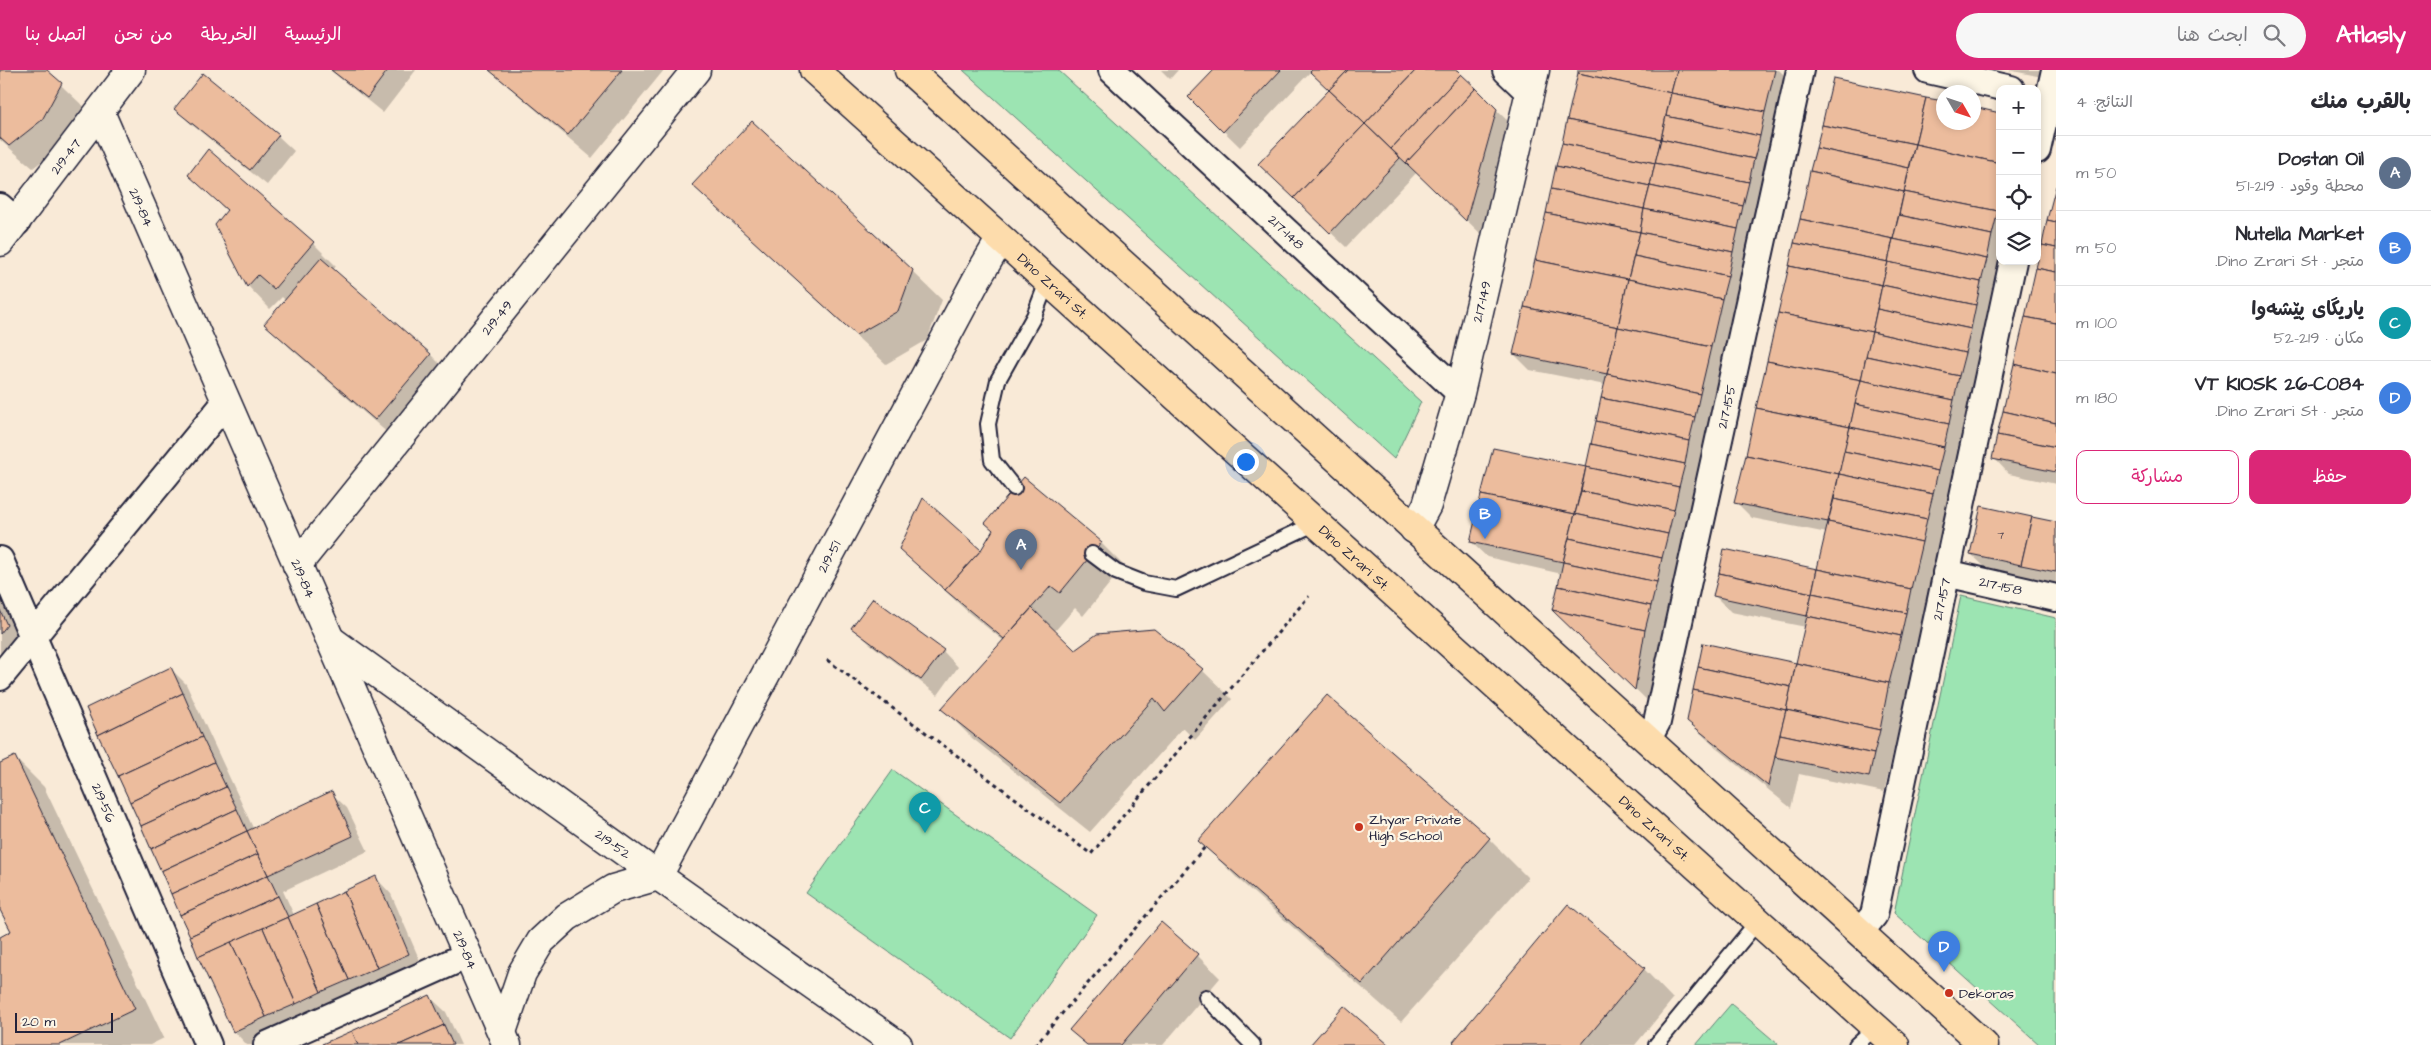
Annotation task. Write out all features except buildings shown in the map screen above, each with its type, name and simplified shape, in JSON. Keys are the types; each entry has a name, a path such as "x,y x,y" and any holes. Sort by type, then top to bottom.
{"main road":[{"name":"Dino Zrari St.","path":"814,70 1000,240 1758,921 1850,1006 1866,1036 1895,1045"},
{"path":"908,70 1984,1045"}],"street":[{"name":"219-47","path":"0,242 8,214 100,112 131,70"},
{"name":"219-49","path":"297,565 696,70"},
{"name":"217-148","path":"1112,70 1460,392"},
{"path":"1506,70 1532,81"},
{"name":"217-155","path":"1648,739 1657,722 1800,70"},
{"path":"1928,70 1996,86"},
{"path":"2039,130 2043,96 2055,70"},
{"name":"217-149","path":"1414,529 1427,505 1460,392 1532,81"},
{"name":"219-84","path":"100,112 504,1038"},
{"name":"219-51","path":"658,876 973,286 1000,240"},
{"name":"217-157","path":"1860,932 1874,916 2012,265"},
{"path":"0,677 226,402"},
{"name":"219-56","path":"0,560 208,1045"},
{"name":"217-158","path":"1946,573 2056,598"},
{"name":"219-52","path":"330,639 658,876 898,1045"},
{"path":"504,1038 522,973 541,941 567,917 613,889 658,876"},
{"path":"267,1045 468,955"}],"lane":[{"path":"1014,488 992,460 988,424 998,380 1034,316 1047,282"},
{"path":"1092,554 1116,572 1144,583 1176,589 1316,523"},
{"path":"1656,1045 1758,921"},
{"path":"1206,996 1252,1045"}],"path":[{"path":"826,660 1091,854 1309,596"},
{"path":"1036,1045 1205,847"}],"green space":[{"path":"963,70 1058,70 1421,402 1394,459"},
{"path":"1961,596 2056,618 2055,1045 2040,1045 1894,913"},
{"path":"893,770 1097,915 1010,1038 806,893"},
{"path":"1731,1004 1779,1045 1696,1045"}],"place":[{"name":"Nutella Market","path":"1485,539"},
{"name":"Dostan Oil","path":"1021,570"},
{"name":"Zhyar Private High School","path":"1359,827"},
{"name":"یاریگای پێشەوا","path":"925,833"},
{"name":"VT KIOSK 26-C084","path":"1944,972"},
{"name":"Dekoras","path":"1949,993"}]}
